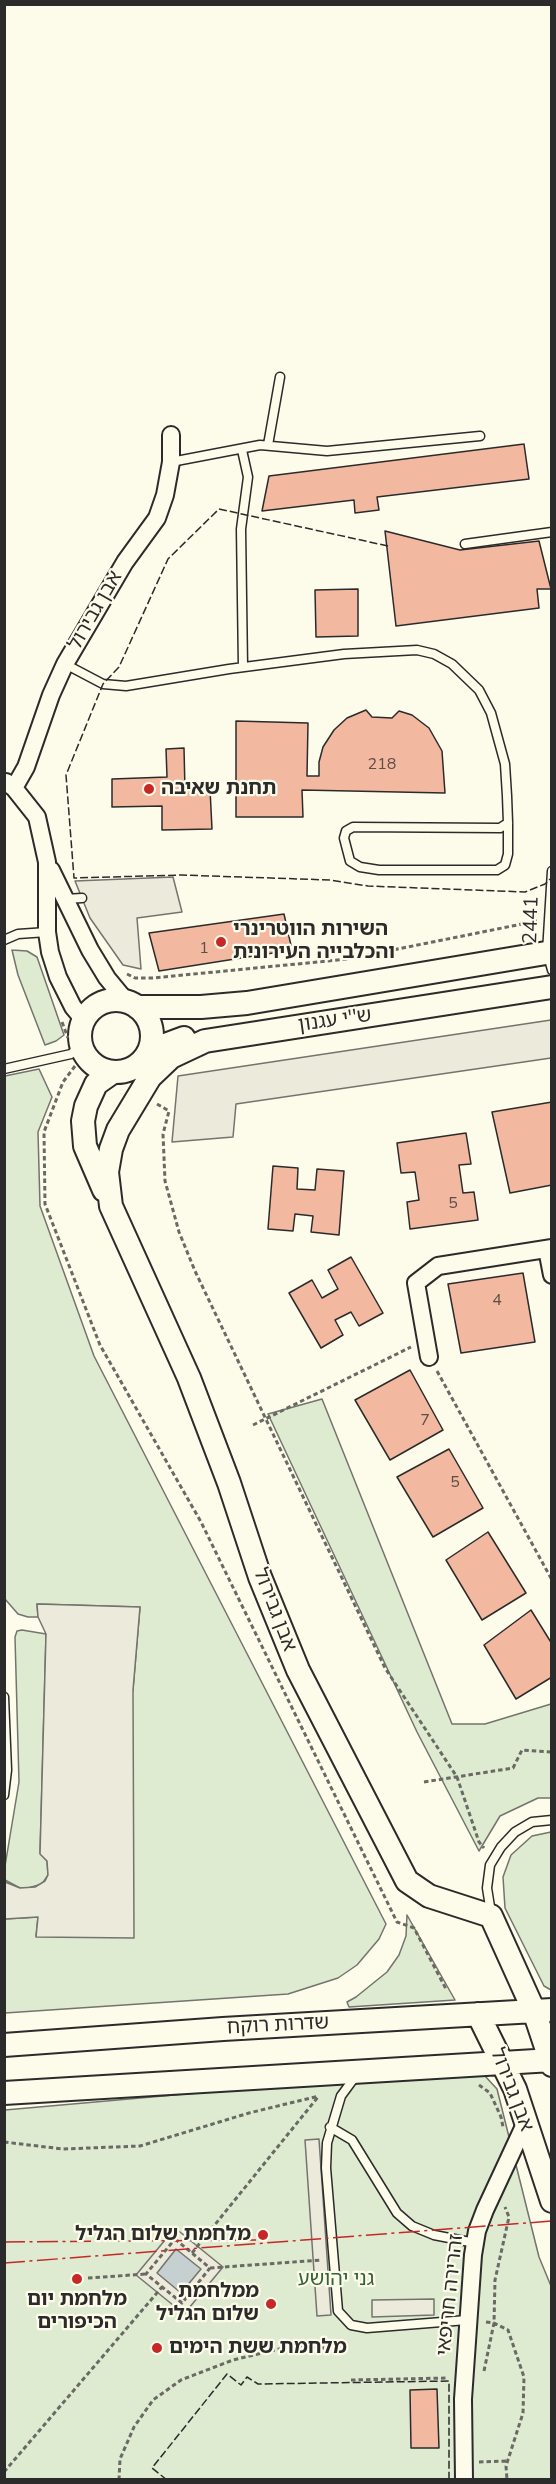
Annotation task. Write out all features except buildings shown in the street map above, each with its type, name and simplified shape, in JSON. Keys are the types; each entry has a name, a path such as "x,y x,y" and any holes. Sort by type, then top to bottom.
{"main road":[{"name":"ש''י עגנון","path":"131,1004 201,1007 247,1003 550,958"},
{"name":"ש''י עגנון","path":"139,1094 150,1077 171,1057 205,1041 552,987"},
{"path":"113,1072 94,1065 84,1052 82,1031 88,1013 101,1003 117,1000 131,1004 144,1013 152,1032 149,1051"},
{"path":"111,1206 85,1146 83,1133 86,1106 90,1094 96,1084 113,1072 134,1067 149,1051 175,1040 200,1034 386,1014"},
{"name":"אבן גבירול","path":"139,1094 118,1130 111,1149 107,1172 111,1206 189,1378 229,1483 260,1577 298,1670 407,1881 429,1896 491,1916"},
{"path":"4,2093 551,2062 543,2011 491,1916"},
{"name":"שדרות רוקח","path":"4,2045 212,2030 543,2011"},
{"name":"אבן גבירול","path":"478,2014 504,2063 515,2090 552,2200"}],"street":[{"name":"אבן גבירול","path":"82,1031 58,977 47,932 47,862 37,817 9,785 26,767 51,695 65,664 125,562 157,518 165,495 171,462 171,435"},
{"path":"47,862 64,899 107,978 131,1004"},
{"path":"429,1357 416,1283 438,1266 549,1249 552,1275"},
{"name":"זהרירה חריפאי","path":"464,2480 463,2399 467,2320 477,2231 525,2124"}],"lane":[{"path":"268,445 280,377"},
{"path":"171,462 268,445 327,451 480,436"},
{"path":"242,450 248,477 241,529 243,667"},
{"path":"465,544 552,532"},
{"path":"65,664 103,684 126,686 243,667 344,654 417,650 434,654 452,664 479,690 491,713 505,764 508,823 508,854 505,865 496,870 379,870 360,867 350,861 344,838 346,831 353,826 500,828 508,823"},
{"name":"2441","path":"550,958 548,919 552,871"},
{"path":"64,899 82,897"},
{"path":"4,940 18,934 47,932"},
{"path":"4,1069 71,1054 79,1047 82,1031"},
{"path":"4,1697 7,1770 4,1795"},
{"path":"491,1916 487,1888 490,1865 501,1847 515,1832 532,1822 552,1820"},
{"path":"361,2071 341,2096 327,2143 326,2168 338,2311 351,2325 367,2328 467,2320"},
{"path":"330,2127 352,2139 398,2213 412,2226 434,2235 475,2243"}],"path":[{"path":"153,978 348,959 548,919"},
{"path":"63,1082 44,1132 45,1204 100,1345 201,1522 397,1922 414,1928 446,1989"},
{"path":"139,1094 169,1111 163,1134 162,1155 170,1205 195,1271 385,1668 457,1777 479,1842 494,1859"},
{"path":"253,1425 426,1340"},
{"path":"429,1357 552,1580"},
{"path":"424,1782 513,1768 522,1750 552,1752"},
{"path":"4,2142 63,2149 140,2146 249,2113 319,2096 192,2253"},
{"path":"483,2375 494,2323 495,2280 509,2217 504,2204 492,2194"},
{"path":"146,2274 175,2239 210,2268 332,2259"},
{"path":"88,2278 146,2274 182,2303 210,2268"},
{"path":"4,2472 162,2287"},
{"path":"467,2320 494,2323 508,2330 524,2377 523,2413 507,2461 507,2480"},
{"path":"119,2480 120,2459 134,2427 153,2400 181,2380 233,2360 296,2345 324,2348"},
{"path":"351,2380 455,2378"},
{"path":"474,2462 507,2461"}],"green space":[{"path":"12,950 27,951 37,957 64,1035 56,1041 45,1045 18,975"},
{"path":"39,1069 52,1097 38,1132 40,1206 94,1356 386,1924 379,1939 357,1965 338,1978 288,1994 5,2013 4,1919 38,1917 36,1936 133,1690 140,1607 37,1604 38,1617 28,1617 18,1614 5,1599 5,1076"},
{"path":"322,1399 452,1724 485,1724 551,1704 551,1798 538,1798 500,1816 479,1851 417,1732 268,1414"},
{"path":"17,1631 46,1634 40,1853 47,1861 48,1875 42,1884 28,1888 20,1888 5,1880 5,1866 19,1782 15,1637"},
{"path":"552,1832 551,1990 544,1986 505,1908 503,1877 511,1855 532,1836"},
{"path":"407,1915 455,2000 349,2007 347,2002 387,1972 399,1955 406,1936"},
{"name":"גני יהושע","path":"472,2072 485,2076 497,2089 539,2257 551,2286 551,2479 5,2480 5,2110 332,2081"}],"shaded area":[{"path":"173,877 182,912 137,918 141,969 123,965 90,918 75,881"},
{"path":"551,1020 551,1058 236,1104 233,1137 172,1142 178,1076"},
{"path":"37,1604 140,1607 133,1690 134,1938 36,1937 38,1917 5,1919 5,1882 20,1888 35,1887 45,1881 48,1875 47,1861 40,1854 46,1634 38,1617"},
{"path":"319,2139 331,2315 317,2316 305,2140"},
{"path":"175,2228 223,2267 184,2314 136,2275"},
{"path":"176,2249 201,2269 181,2293 157,2273"},
{"path":"434,2299 434,2315 372,2317 372,2300"}],"fence":[{"path":"388,546 219,509 168,559 119,667 103,684 66,775 74,878 182,875 330,880 368,886 525,892 545,884 550,879"},
{"path":"167,2480 152,2468 227,2374 241,2385 247,2377 258,2384 449,2381 449,2480"}],"power":[{"path":"4,2263 552,2221"},
{"path":"4,2242 259,2240"}],"place":[{"name":"תחנת שאיבה","path":"149,789"},
{"name":"השירות הווטרינרי והכלבייה העירונית","path":"221,942"},
{"name":"מלחמת שלום הגליל","path":"263,2235"},
{"name":"מלחמת יום הכיפורים","path":"77,2279"},
{"name":"ממלחמת שלום הגליל","path":"271,2304"},
{"name":"מלחמת ששת הימים","path":"157,2348"}]}
